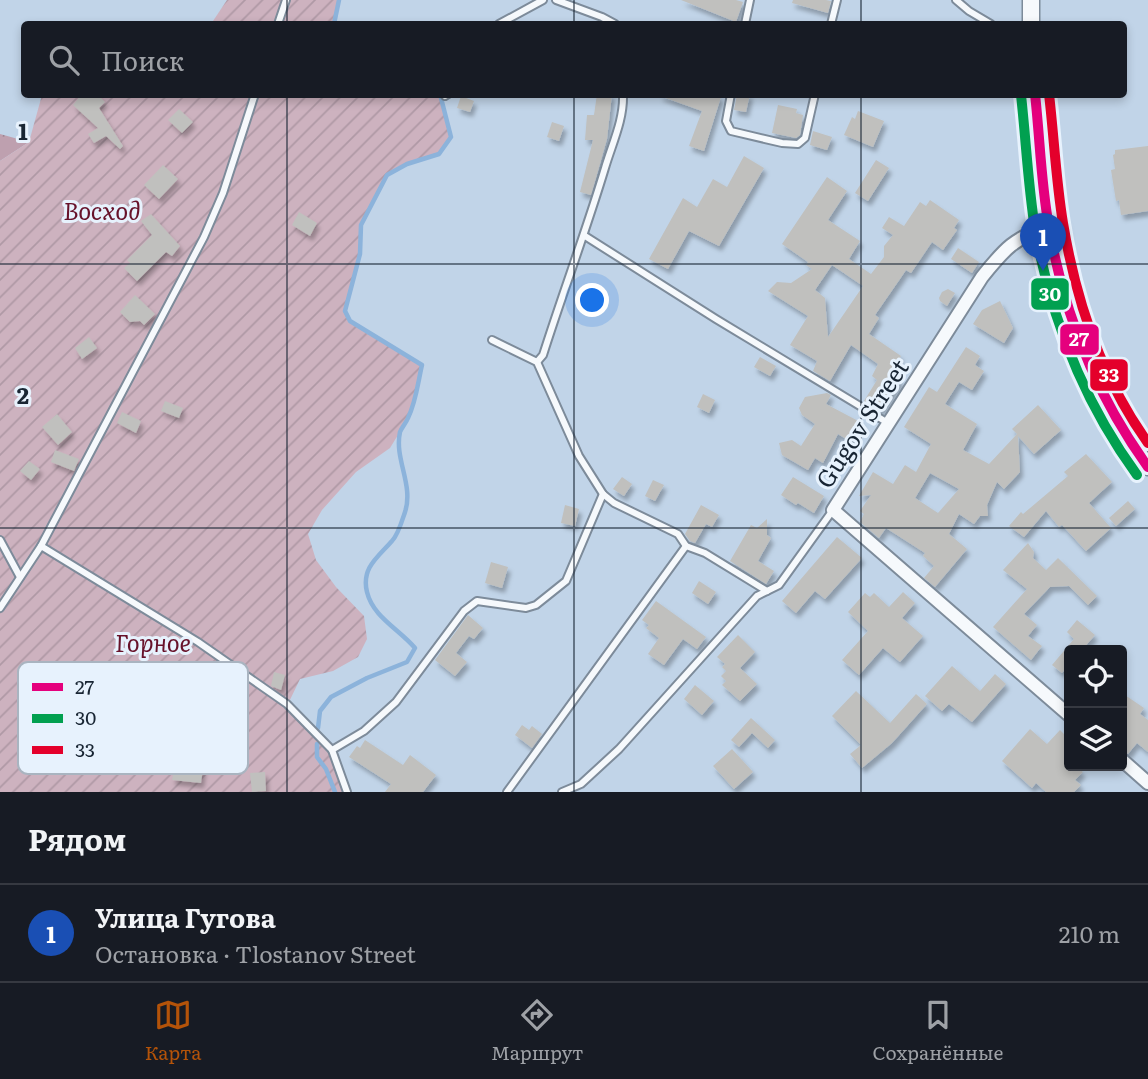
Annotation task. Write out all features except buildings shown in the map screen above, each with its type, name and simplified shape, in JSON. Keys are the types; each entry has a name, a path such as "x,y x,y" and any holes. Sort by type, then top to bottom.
{"main road":[{"path":"1031,0 1031,21"},
{"path":"1035,98 1049,225 1072,320 1092,373 1118,427 1148,467"}],"street":[{"name":"Gugov Street","path":"1049,225 1006,247 982,277 833,510 1064,711"},
{"path":"1127,765 1148,783"}],"lane":[{"path":"279,21 286,0"},
{"path":"504,21 543,0"},
{"path":"556,0 609,21"},
{"path":"746,21 750,0"},
{"path":"832,21 837,0"},
{"path":"956,0 986,21"},
{"path":"0,608 41,547 204,237 223,193 254,98"},
{"path":"537,362 543,355 584,236 617,132 622,98"},
{"path":"730,98 726,121 731,131 798,144 805,138 814,98"},
{"path":"584,236 888,423"},
{"path":"492,340 537,362 579,456 603,495 678,534 686,547 705,553 767,591"},
{"path":"332,750 364,731 396,702 464,611 477,601 526,608 536,605 566,582 603,495"},
{"path":"562,792 581,784 619,749 713,641 757,596 779,585 833,510"},
{"path":"0,540 20,578"},
{"path":"41,547 227,662"},
{"path":"507,792 686,547"},
{"path":"248,676 288,704 332,750 347,792"}],"green space":[{"path":"227,0 339,0 335,21 213,21"},
{"name":"Горное","path":"41,98 441,98 451,137 439,154 407,164 387,175 361,225 360,254 345,310 350,321 422,365 409,417 390,448 356,472 322,510 308,534 316,560 336,587 364,616 367,639 358,657 333,671 300,679 288,704 332,750 347,792 0,792 0,161 29,142"},
{"path":"0,134 29,142 0,161"}],"waterway":[{"path":"335,21 339,0"},
{"path":"318,728 320,711 331,697 367,678 407,662 415,648 375,609 367,592 366,576 376,558 394,538 405,512 407,492 400,452 400,432 413,405 422,365 350,321 345,311 360,254 361,225 387,175 407,164 439,154 451,137 441,98"},
{"path":"317,744 317,757 326,769 335,792"}],"transit line":[{"name":"30","path":"1021,98 1035,229 1050,295 1085,388 1137,475"},
{"name":"27","path":"1035,98 1046,211 1063,292 1098,383 1129,440 1148,467"},
{"name":"33","path":"1049,98 1068,252 1083,310 1117,393 1148,443"}],"place":[{"name":"Улица Гугова","path":"1043,271"}],"park label":[{"name":"Восход","path":"102,212"}]}
